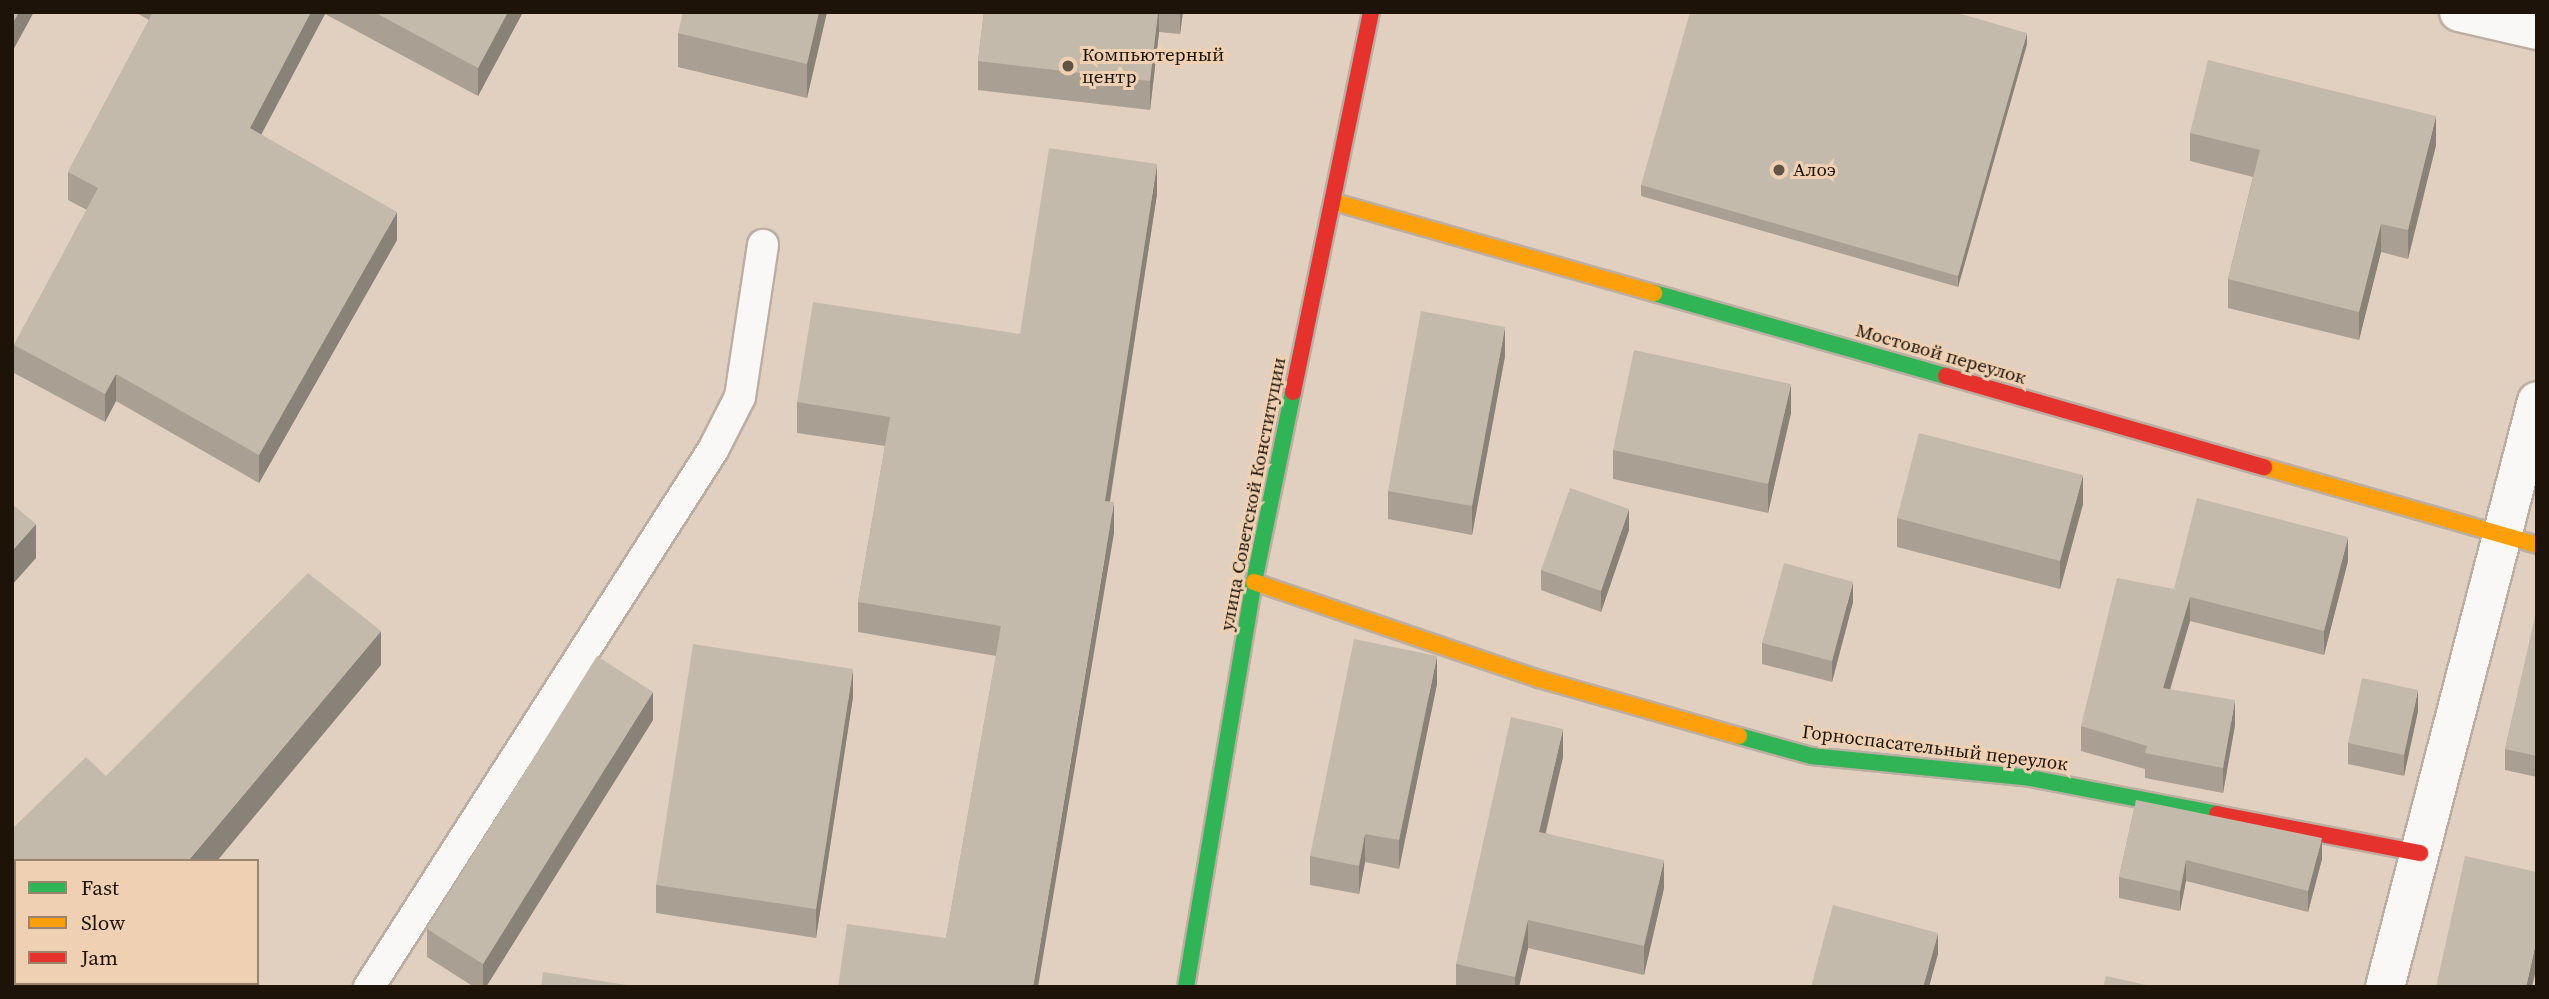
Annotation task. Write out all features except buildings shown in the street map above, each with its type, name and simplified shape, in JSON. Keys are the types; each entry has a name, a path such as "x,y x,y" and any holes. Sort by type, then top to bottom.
{"street":[{"name":"улица Советской Конституции","path":"1186,987 1254,582 1371,12"},
{"path":"2459,12 2537,30"},
{"name":"Мостовой переулок","path":"1334,202 2537,545"},
{"path":"2385,987 2537,401"},
{"name":"Горноспасательный переулок","path":"1254,582 1539,679 1811,756 2030,778 2420,853"}],"lane":[{"path":"369,987 713,450 740,397 763,245"}],"traffic: fast":[{"path":"1654,293 1946,376"},
{"path":"1186,987 1254,582 1293,392"},
{"path":"1739,736 1811,756 2030,778 2217,814"}],"traffic: slow":[{"path":"1334,202 1654,293"},
{"path":"2264,467 2537,545"},
{"path":"1254,582 1539,679 1739,736"}],"traffic: jam":[{"path":"1293,392 1371,12"},
{"path":"1946,376 2264,467"},
{"path":"2217,814 2420,853"}],"place":[{"name":"Компьютерный центр","path":"1068,66"},
{"name":"Алоэ","path":"1779,170"}]}
